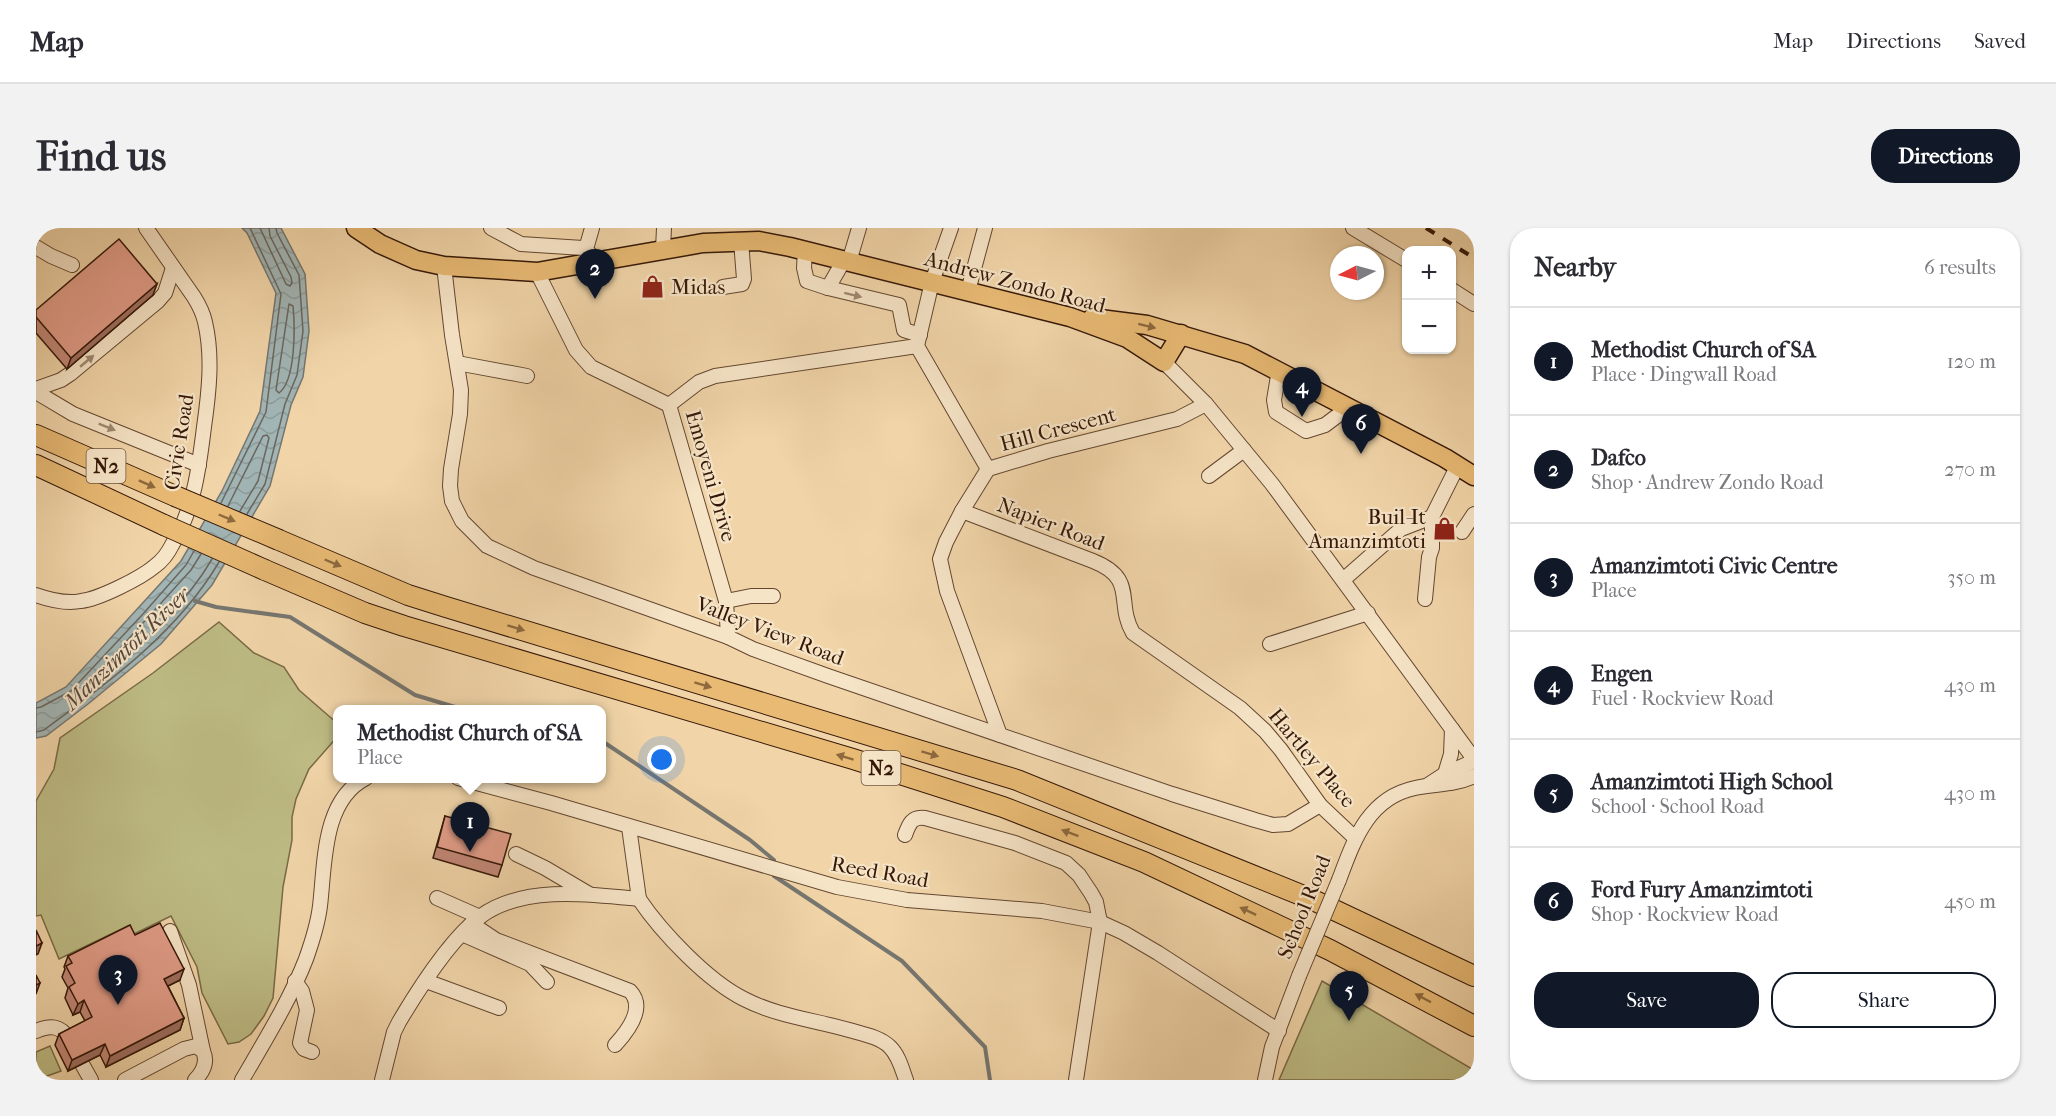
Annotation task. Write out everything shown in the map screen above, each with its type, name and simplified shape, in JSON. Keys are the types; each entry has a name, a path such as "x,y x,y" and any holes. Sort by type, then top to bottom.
{"highway":[{"name":"N2","path":"36,435 408,595 1017,780 1311,898 1474,976"},
{"name":"N2","path":"36,465 164,525 365,613 853,759 1003,807 1165,872 1330,950 1474,1026"}],"main road":[{"name":"Andrew Zondo Road","path":"356,228 380,244 416,260 444,266 537,272 592,255 663,249 754,237 1070,317 1127,339 1164,362"},
{"path":"1070,317 1130,322 1181,334 1245,354 1458,465 1474,476"},
{"path":"1164,362 1181,334"}],"street":[{"name":"Civic Road","path":"36,595 50,600 80,602 97,597 155,567 173,545 190,507 199,465 209,382 207,334 201,308 146,228"},
{"path":"491,228 521,244 573,246 592,255 592,228"},
{"path":"663,249 664,228"},
{"path":"828,288 846,261 859,228"},
{"path":"918,341 932,282 951,228"},
{"path":"968,291 985,228"},
{"path":"1353,228 1402,257"},
{"path":"723,287 742,284 754,237"},
{"path":"36,247 72,265"},
{"path":"805,250 804,268 807,281 899,305 904,330 918,341 988,469"},
{"name":"Valley View Road","path":"444,266 461,390 450,486 457,514 476,537 498,552 534,568 728,637 775,657 1172,794 1274,825 1288,824 1320,805"},
{"path":"36,390 70,374 158,301 165,293 173,268"},
{"path":"537,272 576,350 591,367 669,405"},
{"path":"1456,293 1474,304"},
{"name":"Emoyeni Drive","path":"728,637 726,601 669,405 699,382 715,375 918,341"},
{"name":"Andrew Zondo Road","path":"1164,362 1206,404 1272,484 1474,760"},
{"path":"457,363 527,376"},
{"path":"1279,370 1274,400 1276,412 1306,431 1325,425 1349,407"},
{"path":"36,390 73,414 199,465"},
{"name":"Hill Crescent","path":"1000,735 940,566 942,552 962,511 988,469 1048,451 1177,419 1206,404"},
{"path":"1209,476 1244,450"},
{"path":"1425,599 1432,548 1432,517 1458,465"},
{"name":"Napier Road","path":"962,511 1110,570 1117,576 1123,590 1130,628 1148,645"},
{"path":"1462,532 1474,514"},
{"path":"1343,580 1401,529 1432,517"},
{"path":"726,601 752,596 773,596"},
{"path":"1270,644 1368,613"},
{"name":"Hartley Place","path":"1148,645 1253,719 1281,750 1320,805 1355,838"},
{"path":"1445,774 1451,754 1452,729"},
{"name":"School Road","path":"1426,787 1445,774 1474,760"},
{"name":"School Road","path":"1265,1080 1272,1047 1299,976 1355,838 1373,810 1387,800 1409,790 1456,783 1474,776"},
{"path":"242,1080 306,960 320,907 325,848 330,828 348,793 360,783"},
{"name":"Reed Road","path":"477,783 784,873 881,897 1042,911 1100,922 1158,953 1278,1031"},
{"path":"1456,783 1474,788"},
{"path":"904,835 913,820 919,817 925,818 1015,843 1059,860 1073,868 1085,882 1096,902 1100,922 1076,1080"},
{"path":"629,827 639,899 668,935 709,974 734,994 771,1011 882,1041 892,1048 906,1080"},
{"path":"516,855 545,868 589,894"},
{"path":"382,1080 394,1032 399,1022 426,981 472,925 502,905 552,894 589,894 639,899"},
{"path":"437,898 530,964 547,982"},
{"path":"472,925 496,940 630,991 636,1001 636,1010 631,1025 615,1045"},
{"path":"170,931 189,985 203,1051 205,1065 195,1080"},
{"path":"295,981 302,992 307,1010 300,1043 304,1049 312,1052"},
{"path":"426,981 499,1008"},
{"path":"36,1031 50,1026 57,1027 69,1039"},
{"path":"125,1080 190,1046 198,1047 203,1051"}],"shaded area":[{"path":"219,622 254,653 284,667 299,690 333,720 333,742 309,769 296,799 292,817 292,840 283,887 273,998 251,1034 239,1042 228,1044 202,993 197,967 171,916 134,934 130,925 59,959 41,915 36,916 36,801 54,769 60,738 153,673"},
{"path":"1322,981 1474,1070 1474,1080 1279,1080"},
{"path":"50,1046 61,1071 36,1080 36,1052"}],"water":[{"name":"Manzimtoti River","path":"242,228 281,228 305,274 309,331 303,377 291,405 270,486 212,585 161,644 46,736 36,738 36,703 66,687 181,561 222,491 260,411 276,293 247,233"}],"building":[{"path":"119,239 157,284 71,358 36,317 36,310"},
{"path":"445,816 511,834 502,865 437,847"},
{"path":"160,923 184,969 164,979 184,1018 110,1056 105,1044 72,1060 59,1034 92,1017 84,1000 78,1004 69,987 75,983 66,966 72,963 68,956 130,925 135,935"},
{"path":"36,930 42,943 36,946"}],"waterway":[{"name":"Manzimtoti River","path":"195,601 216,607 290,617 415,695 448,705"},
{"path":"606,744 750,840 774,860"},
{"path":"774,876 902,961 985,1047 990,1080"}],"railway":[{"path":"1426,228 1474,258"}],"place":[{"name":"Midas","path":"653,287"},
{"name":"Dafco","path":"595,299"},
{"name":"Engen","path":"1302,417"},
{"name":"Ford Fury Amanzimtoti","path":"1361,454"},
{"name":"Buil-It Amanzimtoti","path":"1444,529"},
{"name":"Methodist Church of SA","path":"470,852"},
{"name":"Amanzimtoti Civic Centre","path":"118,1005"},
{"name":"Amanzimtoti High School","path":"1349,1021"}]}
